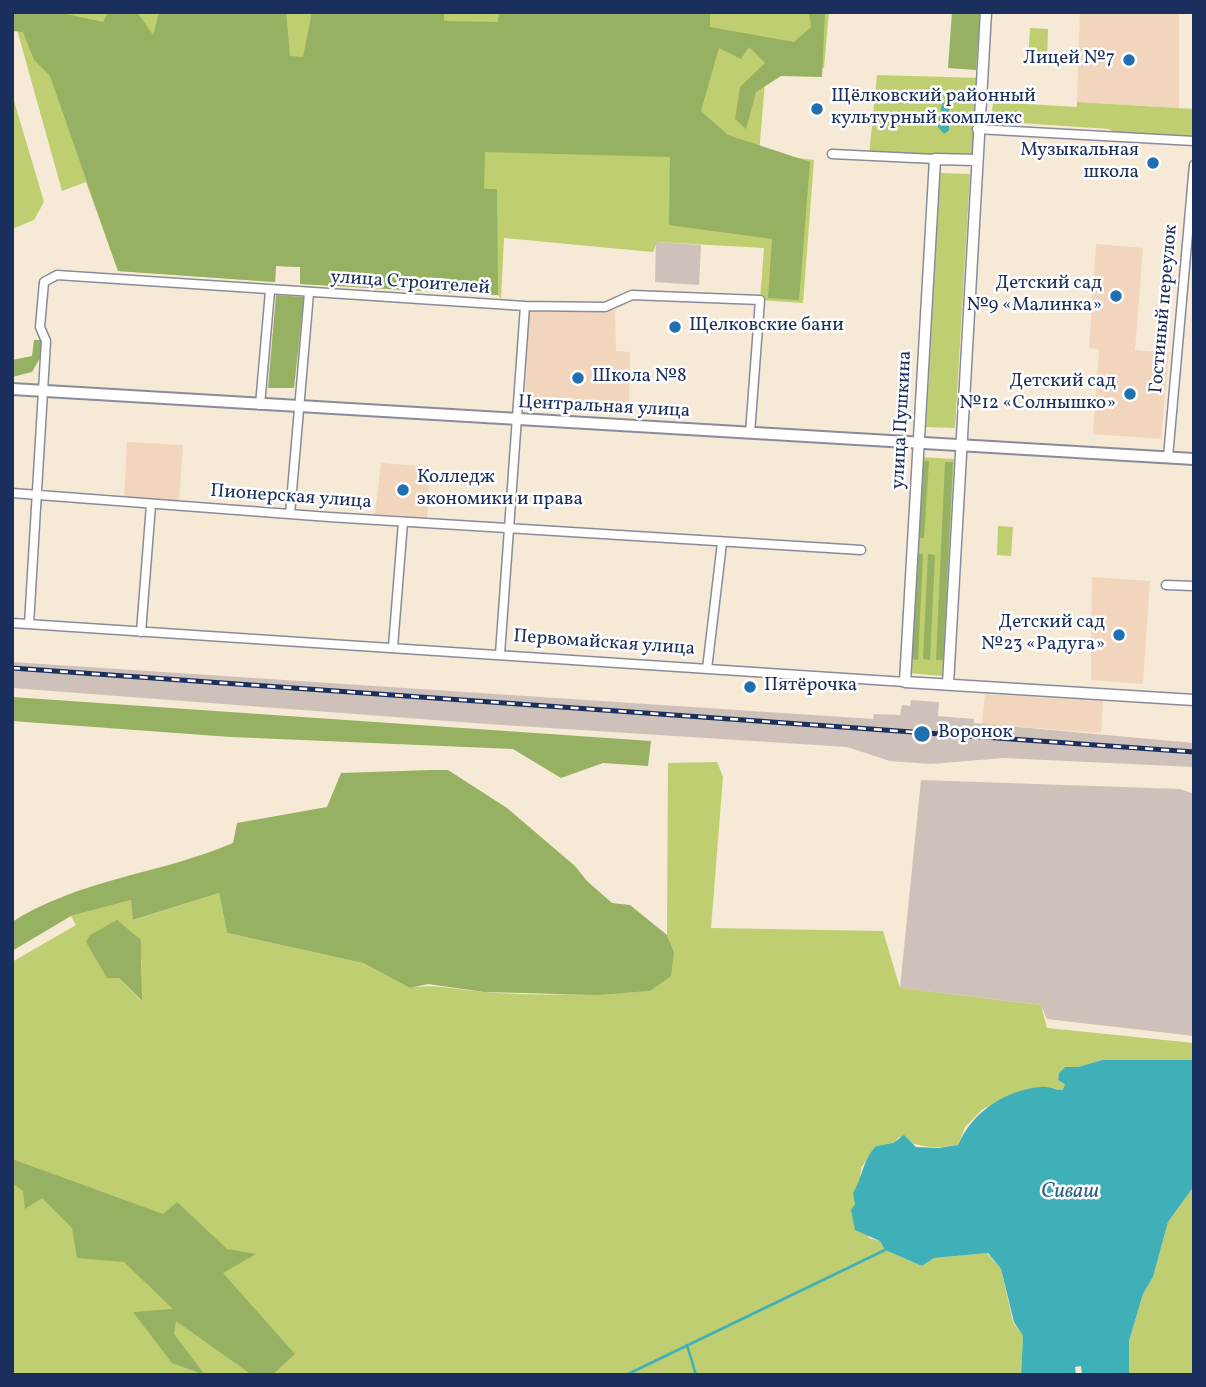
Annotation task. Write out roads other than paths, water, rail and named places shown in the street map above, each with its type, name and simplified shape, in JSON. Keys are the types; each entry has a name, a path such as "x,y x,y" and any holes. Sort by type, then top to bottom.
{"main road":[{"name":"Центральная улица","path":"12,389 1194,459"}],"street":[{"path":"948,684 977,129 986,12"},
{"path":"977,129 1194,141"},
{"path":"832,155 935,159 976,165"},
{"name":"улица Пушкина","path":"905,682 935,159"},
{"name":"Гостиный переулок","path":"1168,457 1194,165"},
{"name":"улица Строителей","path":"43,391 46,341 40,327 44,282 57,275 525,306 606,307 632,295 760,300 750,433"},
{"path":"260,405 270,291"},
{"path":"290,514 309,293"},
{"path":"499,654 519,421 525,306"},
{"path":"29,624 43,391"},
{"name":"Пионерская улица","path":"12,493 403,522 861,550"},
{"path":"141,632 151,505"},
{"path":"393,647 403,522"},
{"path":"707,668 722,543"},
{"path":"1166,585 1194,586"},
{"name":"Первомайская улица","path":"12,623 1194,700"}],"water":[{"path":"942,103 949,103 949,130 944,134 938,127"},
{"name":"Сиваш","path":"1102,1060 1194,1060 1194,1186 1168,1222 1153,1277 1143,1294 1129,1341 1129,1375 1082,1375 1081,1366 1075,1367 1076,1375 1021,1375 1023,1336 1014,1322 1001,1269 988,1253 934,1258 922,1266 885,1250 880,1241 855,1230 851,1210 855,1204 853,1193 868,1157 876,1146 893,1143 904,1135 916,1147 958,1145 972,1122 991,1105 1028,1089 1047,1087 1063,1090 1065,1084 1058,1080 1059,1073 1065,1067 1078,1067"}],"waterway":[{"path":"626,1375 885,1250"},
{"path":"687,1345 696,1375"}],"railway":[{"path":"12,668 1194,752"}],"place":[{"name":"Лицей №7","path":"1129,60"},
{"name":"Щёлковский районный культурный комплекс","path":"817,109"},
{"name":"Музыкальная школа","path":"1153,163"},
{"name":"Детский сад №9 «Малинка»","path":"1116,296"},
{"name":"Щелковские бани","path":"675,327"},
{"name":"Школа №8","path":"578,378"},
{"name":"Детский сад №12 «Солнышко»","path":"1130,394"},
{"name":"Колледж экономики и права","path":"403,490"},
{"name":"Детский сад №23 «Радуга»","path":"1119,635"},
{"name":"Пятёрочка","path":"750,687"},
{"name":"Воронок","path":"922,734"}]}
